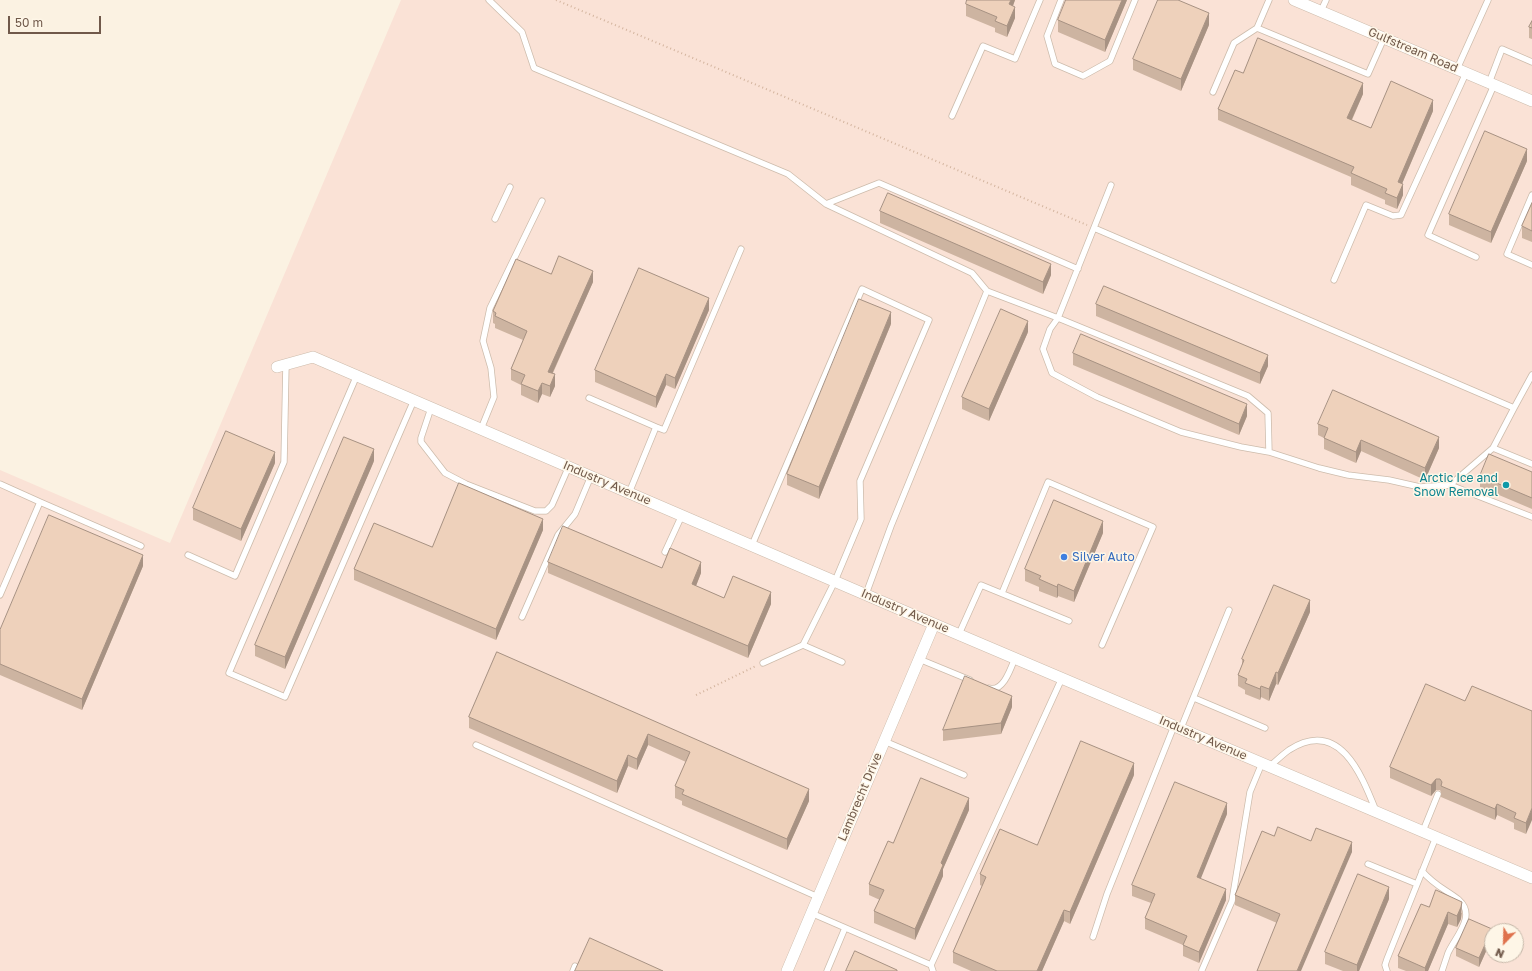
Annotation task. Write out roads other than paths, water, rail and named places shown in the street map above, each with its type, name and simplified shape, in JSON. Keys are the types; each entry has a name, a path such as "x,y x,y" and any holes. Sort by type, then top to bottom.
{"street":[{"name":"Gulfstream Road","path":"1294,0 1532,101"},
{"name":"Industry Avenue","path":"282,366 313,357 934,624 1532,877"},
{"name":"Lambrecht Drive","path":"787,971 934,624"}],"lane":[{"path":"489,0 522,32 534,68 788,174 826,204 972,273 987,291 1058,318 1248,396 1268,413 1269,452"},
{"path":"952,116 983,46 1015,60 1040,0"},
{"path":"1061,0 1047,36 1055,64 1083,76 1110,61 1135,0"},
{"path":"1213,92 1234,43 1257,28 1269,0"},
{"path":"1321,11 1326,0"},
{"path":"1334,280 1366,205 1393,216 1401,215 1462,71 1488,0"},
{"path":"1257,28 1368,74 1384,38"},
{"path":"1476,258 1428,235 1491,84 1502,49 1532,62"},
{"path":"826,204 879,184 1078,269"},
{"path":"1111,185 1058,318 1050,329 1043,349 1052,373 1098,397 1181,432 1241,447 1269,452 1319,468 1348,474 1390,480 1420,487 1450,485 1532,516"},
{"path":"495,219 510,186"},
{"path":"1532,195 1507,254 1532,265"},
{"path":"481,428 494,398 491,368 483,341 490,308 542,201"},
{"path":"1094,228 1514,408"},
{"path":"589,398 656,428 664,430 741,249"},
{"path":"752,546 862,289 929,320 860,481 861,519 835,581 803,645 763,663"},
{"path":"866,594 891,526 987,291"},
{"path":"188,555 235,576 284,462 282,366"},
{"path":"357,375 229,672 278,694 285,697 414,400"},
{"path":"1450,485 1493,448 1532,375"},
{"path":"431,408 421,442 444,473 466,484 535,511 546,511 552,505 569,466"},
{"path":"629,493 656,428"},
{"path":"1493,448 1532,464"},
{"path":"522,617 558,535 575,514 591,476"},
{"path":"1002,593 1048,482 1153,527 1102,645"},
{"path":"0,484 141,546"},
{"path":"0,595 40,502"},
{"path":"665,552 682,515"},
{"path":"959,634 981,584 1069,621"},
{"path":"1093,937 1107,894 1178,727 1194,698 1229,610"},
{"path":"803,645 842,662"},
{"path":"986,686 993,689 999,688 1016,658"},
{"path":"919,659 980,684"},
{"path":"811,913 932,968 1062,678"},
{"path":"1194,698 1265,728"},
{"path":"1202,970 1232,900 1250,792 1266,765 1289,750 1304,743 1318,740 1332,743 1343,751 1353,764 1365,784 1376,811"},
{"path":"884,741 964,775"},
{"path":"476,745 818,897"},
{"path":"1423,831 1438,794"},
{"path":"1387,971 1385,965 1387,959 1436,837"},
{"path":"1368,864 1417,884"},
{"path":"1422,871 1432,883 1458,900 1464,906 1466,912 1466,919 1448,953 1442,971"},
{"path":"827,971 845,928"}],"place":[{"name":"Arctic Ice and Snow Removal","path":"1506,485"},
{"name":"Silver Auto","path":"1064,557"}]}
